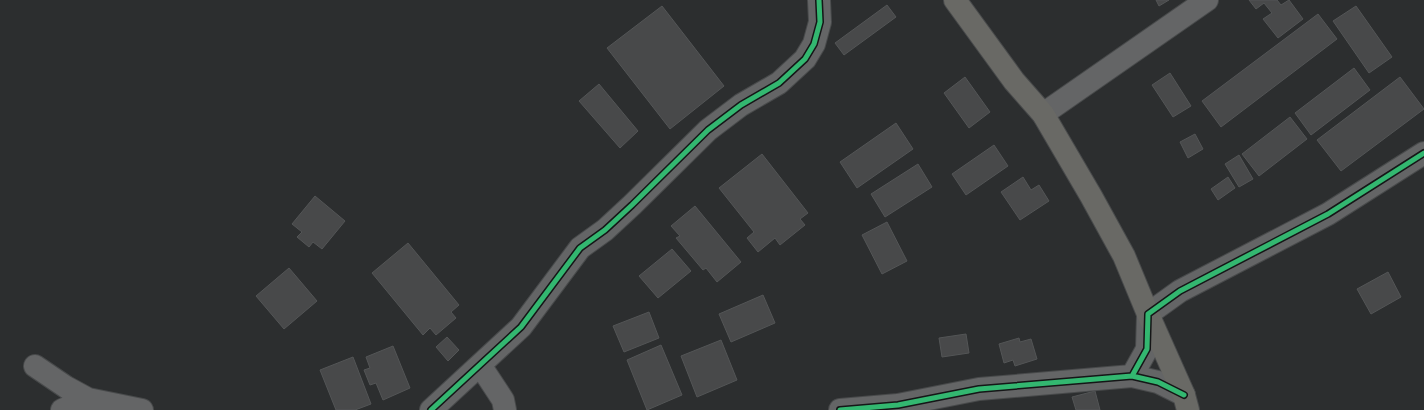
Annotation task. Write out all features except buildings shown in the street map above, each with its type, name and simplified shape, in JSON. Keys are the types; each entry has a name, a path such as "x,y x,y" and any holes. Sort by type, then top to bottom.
{"main road":[{"path":"955,0 1014,81 1043,114 1124,256 1186,402"}],"street":[{"path":"431,410 521,327 580,248 610,225 708,130 741,105 779,83 805,59 814,44 820,22 819,0"},
{"path":"1043,114 1207,0"},
{"path":"1132,376 1147,349 1148,314 1180,291 1328,214 1424,153"},
{"path":"35,366 66,387 88,399 142,410"},
{"path":"480,366 503,400 506,410"},
{"path":"840,410 898,405 979,390 1132,376 1158,382 1186,402"},
{"path":"62,410 88,399"}],"cycle path":[{"path":"431,410 521,327 580,248 605,230 708,130 741,105 779,83 805,59 814,44 820,22 819,0"},
{"path":"1132,376 1147,349 1148,314 1180,291 1328,214 1424,153"},
{"path":"840,410 898,405 979,389 1132,376 1158,382 1184,395"}]}
